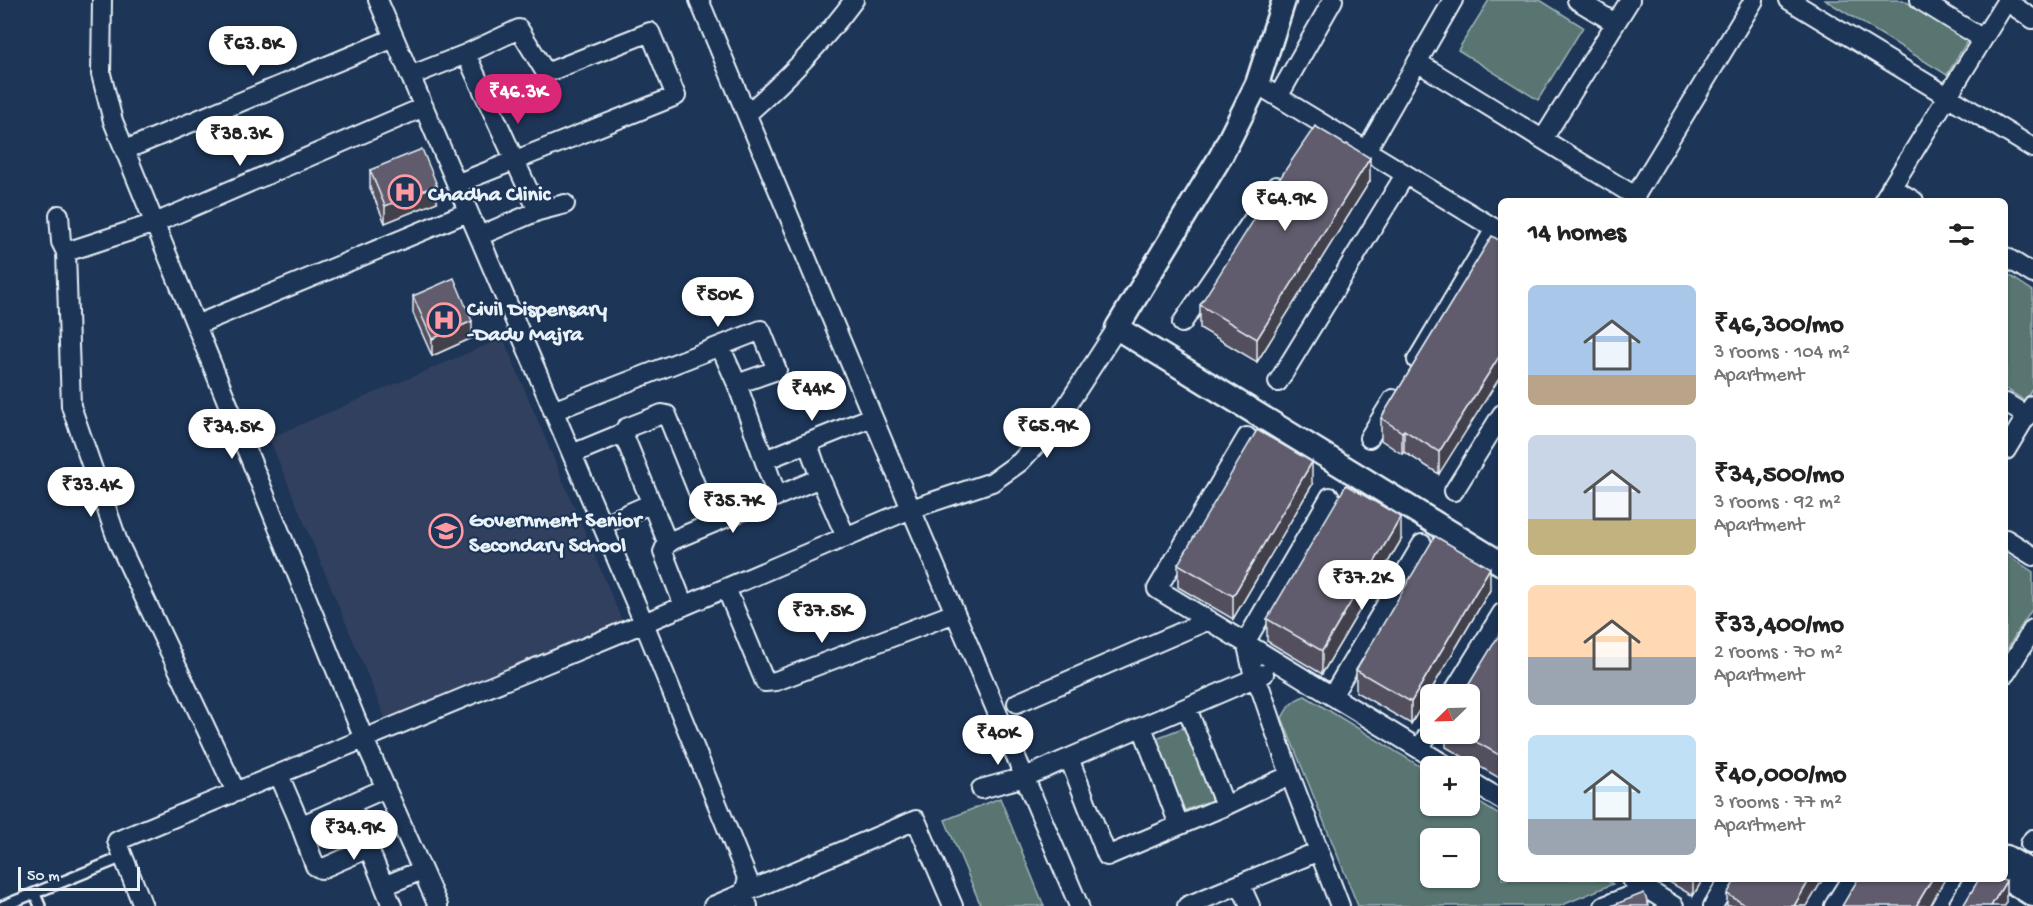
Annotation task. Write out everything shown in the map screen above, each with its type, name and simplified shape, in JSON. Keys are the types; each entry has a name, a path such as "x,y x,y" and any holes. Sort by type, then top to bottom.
{"street":[{"path":"102,0 101,74 113,121 364,740 438,906"},
{"path":"378,0 644,623 748,880 746,900"},
{"path":"699,0 1079,906"},
{"path":"747,114 769,95 832,30 854,0"},
{"path":"141,905 117,841 644,623 911,509 992,482 1020,462 1055,424 1117,328 1221,156 1257,84 1284,0"},
{"path":"1278,97 1333,0"},
{"path":"1366,151 1453,0"},
{"path":"1577,0 1615,23"},
{"path":"1543,139 1630,0"},
{"path":"1417,62 1543,139 1633,198 1754,0"},
{"path":"1789,0 2033,148"},
{"path":"1920,0 1983,39"},
{"path":"1902,198 1887,194 2006,1 2033,19"},
{"path":"410,76 466,54 519,29 546,73 650,32 676,96 456,184"},
{"path":"125,150 394,38"},
{"path":"466,54 538,211"},
{"path":"1257,84 1278,97 1316,127 1366,151 1498,231 1369,438"},
{"path":"66,252 155,223 424,107"},
{"path":"1182,323 1286,170"},
{"path":"1278,382 1406,175"},
{"path":"479,236 538,211 565,204"},
{"path":"196,326 468,212"},
{"path":"59,215 61,242 66,252 71,406 118,542 237,792"},
{"path":"2008,258 2033,274"},
{"path":"1117,328 1498,562"},
{"path":"553,411 761,330 777,370 737,384"},
{"path":"720,346 737,384 777,496"},
{"path":"2008,404 2030,411 2008,447"},
{"path":"572,454 623,433 626,428 662,414 667,415 711,524"},
{"path":"765,460 872,417"},
{"path":"1454,490 1498,420"},
{"path":"623,433 668,544"},
{"path":"1247,437 1158,589 1431,756"},
{"path":"808,444 846,537"},
{"path":"684,606 663,552 668,544 820,478"},
{"path":"1330,497 1246,641 1254,677 1261,690 1290,775 1340,906"},
{"path":"602,525 652,503"},
{"path":"2008,540 2033,556"},
{"path":"1332,696 1422,544"},
{"path":"726,588 765,682 776,681 955,613"},
{"path":"1458,684 1498,619"},
{"path":"1017,703 1209,621"},
{"path":"2008,670 2033,629"},
{"path":"981,789 1025,777 1282,666"},
{"path":"1187,708 1225,806"},
{"path":"1142,727 1179,825"},
{"path":"1419,749 1422,744"},
{"path":"1069,758 1107,856 1225,806 1290,775"},
{"path":"279,774 315,866 321,868 369,848"},
{"path":"1480,787 1498,798"},
{"path":"298,819 304,823 309,822 386,788"},
{"path":"351,804 392,906"},
{"path":"713,906 746,900 916,820 949,905"},
{"path":"1187,906 1319,851"},
{"path":"2008,858 2033,873"},
{"path":"384,886 422,870"},
{"path":"2008,879 2033,895"},
{"path":"1713,906 1727,882"},
{"path":"1834,906 1849,882"},
{"path":"1240,884 1250,906"},
{"path":"1604,906 1638,884 1674,906"},
{"path":"1958,906 1971,884"}],"lane":[{"path":"3,906 123,857"},
{"path":"34,894 40,906"}],"shaded area":[{"name":"Government Senior Secondary School","path":"503,338 623,623 387,722 269,438"}],"green space":[{"path":"1489,0 1540,0 1583,27 1538,100 1458,50"},
{"path":"1825,0 1903,0 1968,40 1947,75"},
{"path":"2008,274 2033,291 2033,387 2025,401 2008,390"},
{"path":"2008,555 2033,572 2033,608 2008,647"},
{"path":"1305,696 1420,766 1420,816 1480,816 1480,803 1498,814 1498,882 1609,882 1613,884 1560,906 1358,906 1282,718 1291,704"},
{"path":"1185,727 1215,799 1183,811 1154,739"},
{"path":"1000,798 1044,906 981,906 945,820"}],"building":[{"path":"1315,126 1370,158 1257,339 1200,305"},
{"path":"422,149 437,185 385,206 370,170"},
{"path":"1492,236 1498,240 1498,358 1439,452 1381,418"},
{"path":"454,278 472,321 432,339 413,296"},
{"path":"1257,430 1312,462 1233,596 1178,564"},
{"path":"1346,485 1401,517 1322,651 1267,619"},
{"path":"1435,536 1490,568 1411,702 1356,670"},
{"path":"1498,637 1498,754 1480,744 1480,684 1469,684"},
{"path":"1734,882 1808,882 1794,906 1747,906 1727,894"},
{"path":"1856,882 1930,882 1916,906 1842,906"},
{"path":"1977,882 2005,882 1991,906 1963,906"},
{"path":"1644,893 1649,906 1611,906"}],"place":[{"name":"Chadha Clinic","path":"405,192"},
{"name":"Civil Dispensary -Dadu Majra","path":"444,320"},
{"name":"Government Senior Secondary School","path":"446,531"}]}
